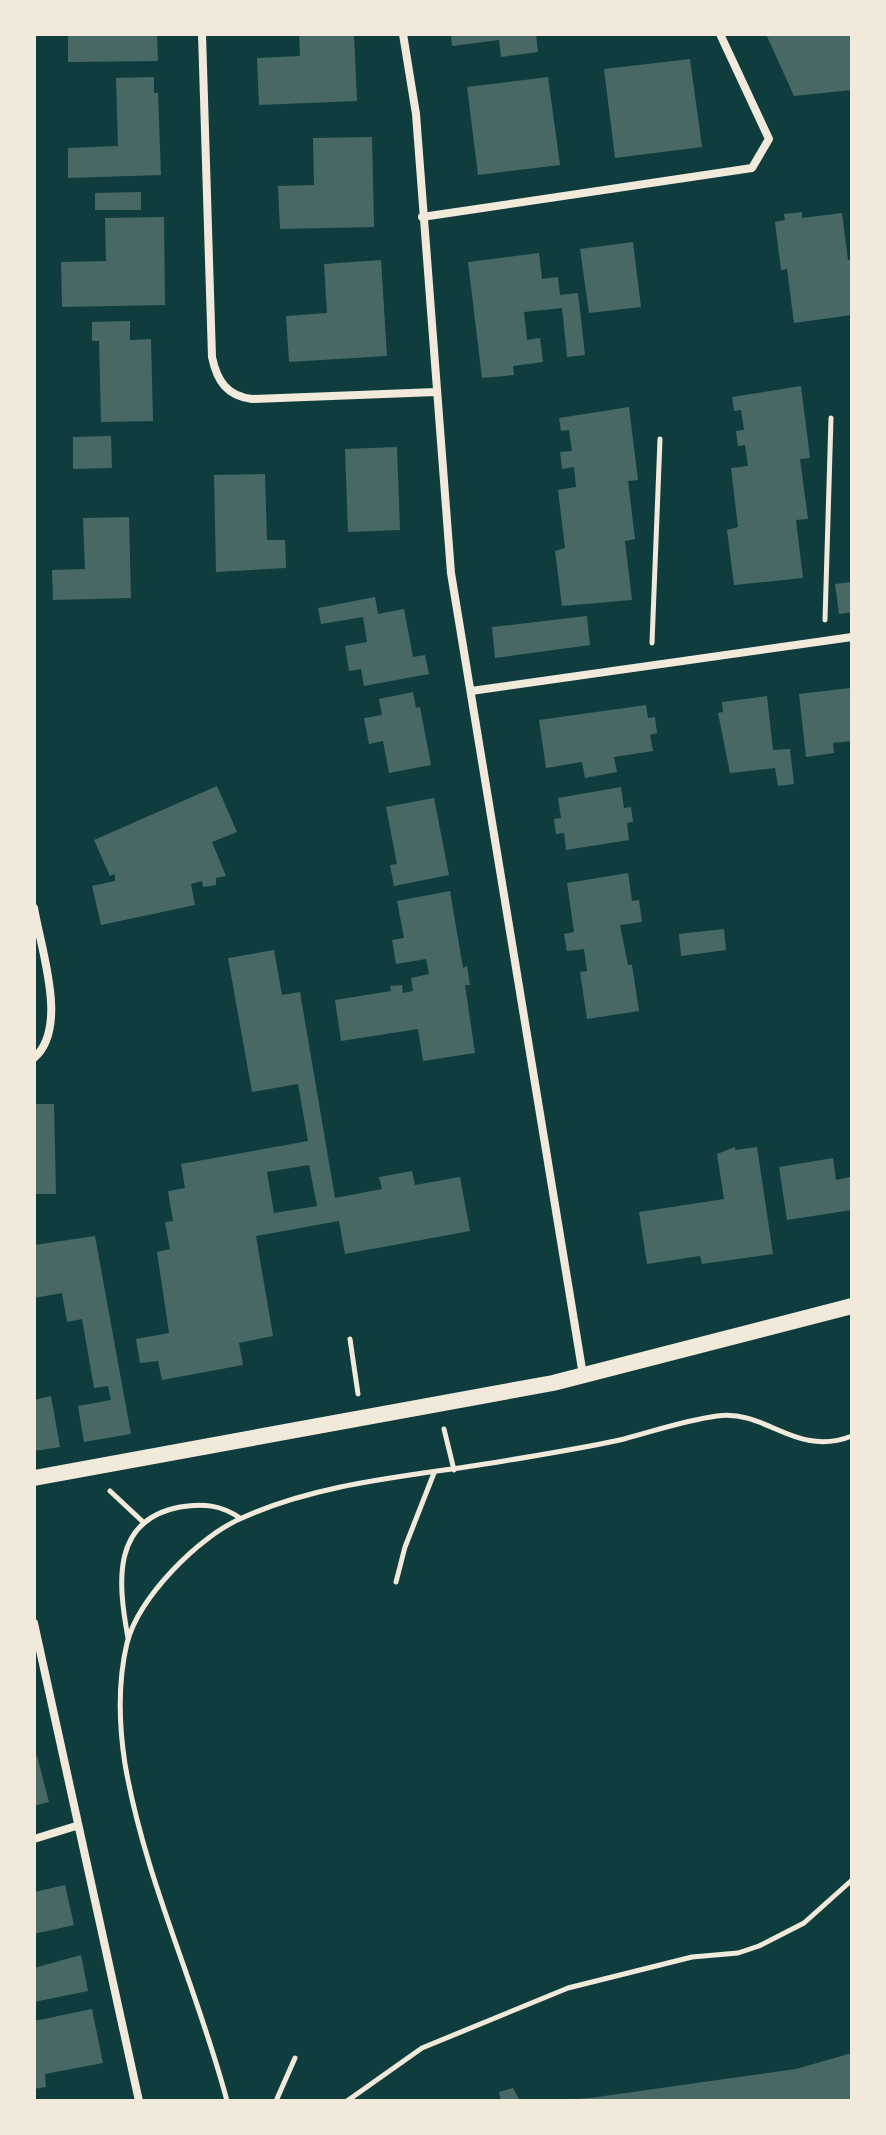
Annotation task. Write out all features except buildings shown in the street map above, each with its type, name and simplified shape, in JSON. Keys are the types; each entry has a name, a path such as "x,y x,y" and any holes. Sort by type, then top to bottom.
{"main road":[{"path":"34,1478 583,1375 852,1306"}],"street":[{"path":"202,34 212,357 219,381 239,397 252,399 436,392"},
{"path":"403,34 416,114 451,573 583,1375"},
{"path":"422,217 752,168 769,139 720,34"},
{"path":"471,691 852,637"},
{"path":"34,908 53,1017 49,1040 34,1058"},
{"path":"34,1623 76,1826 139,2101"},
{"path":"34,1839 76,1826"}],"path":[{"path":"825,641 825,544 831,418"},
{"path":"653,664 651,596 660,439"},
{"path":"350,1339 357,1384"},
{"path":"439,1404 454,1470"},
{"path":"128,1640 167,1577 204,1541 240,1518 329,1490 619,1440 720,1415 748,1419 806,1442 837,1442 852,1436"},
{"path":"396,1582 405,1547 435,1473"},
{"path":"121,1501 142,1521"},
{"path":"227,2101 149,1862 125,1763 121,1702 128,1640 122,1608 122,1566 142,1521 156,1513 196,1504 227,1509 240,1518"},
{"path":"347,2101 422,2048 568,1988 692,1957 738,1953 759,1946 804,1923 852,1880"},
{"path":"276,2101 295,2058"}]}
